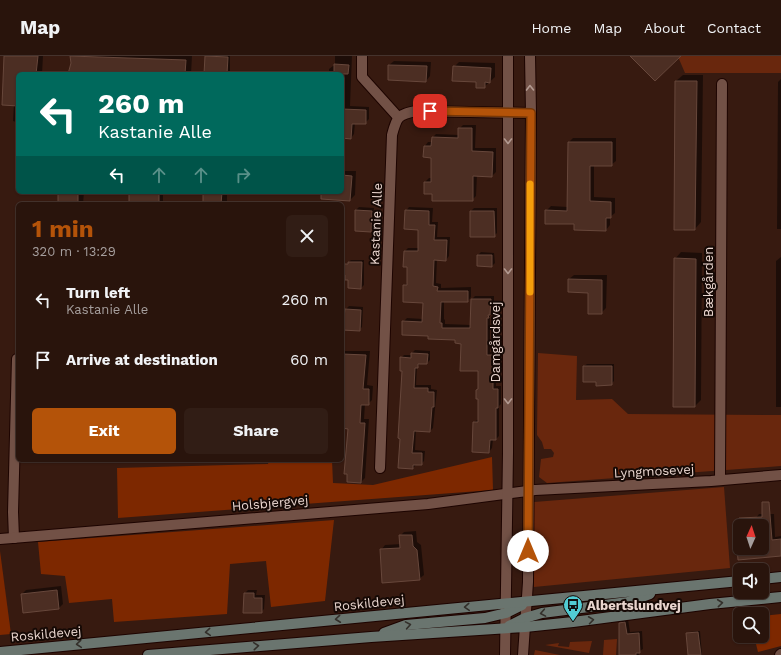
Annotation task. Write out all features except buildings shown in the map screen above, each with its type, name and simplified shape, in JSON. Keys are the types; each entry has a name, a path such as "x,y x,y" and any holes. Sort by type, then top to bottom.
{"main road":[{"path":"769,579 781,578"},
{"name":"Roskildevej","path":"0,652 455,608 506,608 526,602 733,582"},
{"path":"525,623 542,613 628,602 663,589"},
{"path":"148,655 505,628 525,623 573,622 702,605 781,597"},
{"path":"371,637 406,625 485,618 506,608"}],"street":[{"path":"362,56 362,77 398,117 403,114 416,111 531,113"},
{"name":"Damgårdsvej","path":"505,628 507,493 508,56"},
{"path":"523,655 528,582 531,113 530,56"},
{"name":"Bækgården","path":"720,480 722,84"},
{"name":"Kastanie Alle","path":"380,468 392,135 395,122 398,117"},
{"path":"14,538 13,512 16,397"},
{"name":"Lyngmosevej","path":"528,491 781,476"},
{"name":"Holsbjergvej","path":"0,539 428,504 528,491"},
{"path":"505,628 505,655"}],"shaded area":[{"path":"677,56 781,56 781,73 685,73"},
{"path":"538,353 577,356 576,400 612,399 628,414 781,415 781,466 547,483 539,477 541,459 553,457 554,453 551,449 544,449 542,442 537,435"},
{"path":"492,457 493,490 118,518 117,468 268,464 268,462 332,462 333,483 373,485"},
{"path":"724,487 730,568 534,587 534,502"},
{"path":"334,520 325,601 271,607 266,561 230,564 227,614 114,622 112,599 69,603 65,576 41,574 38,542"},
{"path":"0,551 11,634 0,635"},
{"path":"781,614 781,646 758,652 756,643 769,643 769,615"},
{"path":"617,639 616,655 603,655 604,640"},
{"path":"592,641 589,653 545,645 559,643 558,646 569,647 570,642"},
{"path":"535,650 560,655 534,655"}],"slow traffic":[{"path":"530,184 530,292"}],"place":[{"name":"Albertslundvej","path":"573,622"}],"route":[{"path":"430,111 531,113 528,551"}]}
